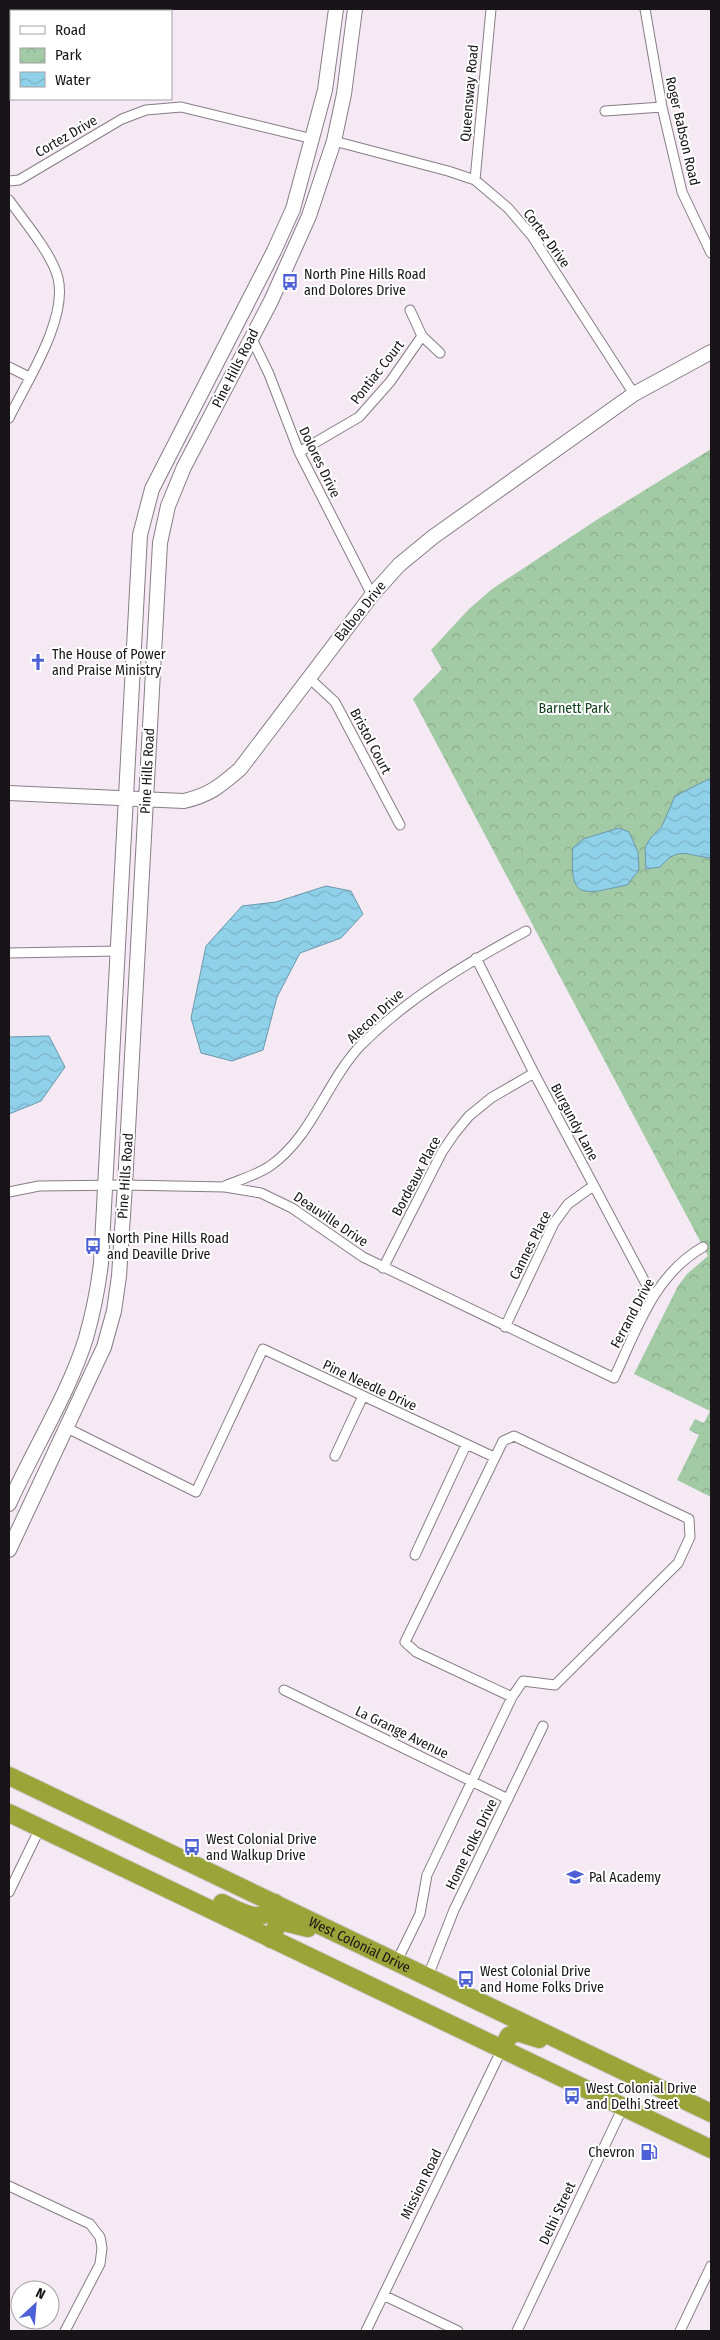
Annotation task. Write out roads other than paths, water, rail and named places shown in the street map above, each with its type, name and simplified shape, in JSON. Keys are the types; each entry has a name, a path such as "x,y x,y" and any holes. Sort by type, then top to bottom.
{"highway":[{"name":"West Colonial Drive","path":"9,1776 711,2112"},
{"path":"9,1813 711,2149"},
{"path":"179,1895 199,1893 229,1907 262,1917 270,1913 275,1903"},
{"path":"270,1939 277,1924 284,1922 301,1924 335,1942 355,1942"},
{"path":"502,2049 509,2036 517,2032 536,2038 578,2058 591,2054"},
{"path":"682,2135 701,2132 711,2136"}],"main road":[{"name":"Pine Hills Road","path":"9,1504 68,1382 85,1340 96,1299 102,1263 140,535 150,499 168,458 274,251 293,209 325,90 336,9"},
{"name":"Pine Hills Road","path":"9,1550 104,1348 114,1310 125,1185 160,543 168,506 184,467 292,257 309,216 334,141 344,94 355,9"},
{"name":"Balboa Drive","path":"9,793 184,801 215,791 240,769 308,677 372,595 399,565 433,537 634,394 711,352"}],"street":[{"name":"Queensway Road","path":"475,180 491,9"},
{"name":"Roger Babson Road","path":"645,9 662,107 682,192 711,253"},
{"name":"Cortez Drive","path":"9,181 19,180 122,119 146,110 181,106 312,139"},
{"path":"605,111 662,107"},
{"name":"Cortez Drive","path":"334,141 448,170 475,180 508,208 532,236 634,394"},
{"path":"9,200 45,250 58,278 59,306 50,337 9,418"},
{"name":"Pontiac Court","path":"410,310 422,336 440,353"},
{"name":"Pontiac Court","path":"298,452 359,417 390,382 422,336"},
{"name":"Dolores Drive","path":"251,337 269,374 298,452 372,595"},
{"path":"9,367 29,377"},
{"name":"Bristol Court","path":"308,677 335,702 400,825"},
{"name":"Alecon Drive","path":"225,1186 269,1167 293,1146 338,1075 360,1047 421,993 476,958 526,931"},
{"path":"9,953 118,951"},
{"name":"Burgundy Lane","path":"476,958 534,1073 653,1297"},
{"name":"Bordeaux Place","path":"383,1268 442,1152 455,1133 469,1116 491,1098 534,1073"},
{"name":"Deauville Drive","path":"9,1192 39,1186 125,1185 225,1186 261,1193 292,1208 363,1258 614,1378"},
{"name":"Cannes Place","path":"505,1326 554,1223 568,1204 593,1186"},
{"name":"Ferrand Drive","path":"614,1378 653,1297 670,1273 687,1257 704,1247"},
{"name":"Pine Needle Drive","path":"67,1428 196,1492 263,1349 494,1458"},
{"path":"335,1456 363,1396"},
{"path":"397,1962 420,1914 428,1876 512,1697 523,1681 555,1685 678,1563 690,1537 689,1519 514,1436 503,1441 494,1458 405,1642 416,1652 512,1697"},
{"path":"415,1555 466,1445"},
{"name":"La Grange Avenue","path":"284,1690 508,1798"},
{"name":"Home Folks Drive","path":"428,1976 454,1910 543,1726"},
{"path":"9,1892 40,1828"},
{"name":"Mission Road","path":"366,2331 502,2049"},
{"name":"Delhi Street","path":"516,2331 623,2107"},
{"path":"9,2186 90,2224 100,2237 102,2248 100,2264 65,2331"},
{"path":"680,2331 711,2266"},
{"path":"383,2295 458,2331"}],"water":[{"path":"711,778 711,858 678,854 667,860 660,867 646,869 645,848 649,840 662,826 675,796"},
{"path":"619,828 629,832 638,852 639,870 627,885 599,891 582,890 577,886 574,878 572,865 573,848 583,839"},
{"path":"326,886 351,891 363,914 341,938 300,953 277,997 263,1050 232,1061 201,1053 191,1018 206,946 242,906 276,902"},
{"path":"49,1036 65,1067 41,1101 9,1114 9,1037"}],"place":[{"name":"North Pine Hills Road and Dolores Drive","path":"290,282"},
{"name":"The House of Power and Praise Ministry","path":"38,662"},
{"name":"North Pine Hills Road and Deaville Drive","path":"93,1246"},
{"name":"West Colonial Drive and Walkup Drive","path":"192,1847"},
{"name":"Pal Academy","path":"575,1877"},
{"name":"West Colonial Drive and Home Folks Drive","path":"466,1979"},
{"name":"West Colonial Drive and Delhi Street","path":"572,2096"},
{"name":"Chevron","path":"649,2152"}],"park label":[{"name":"Barnett Park","path":"574,708"}]}
